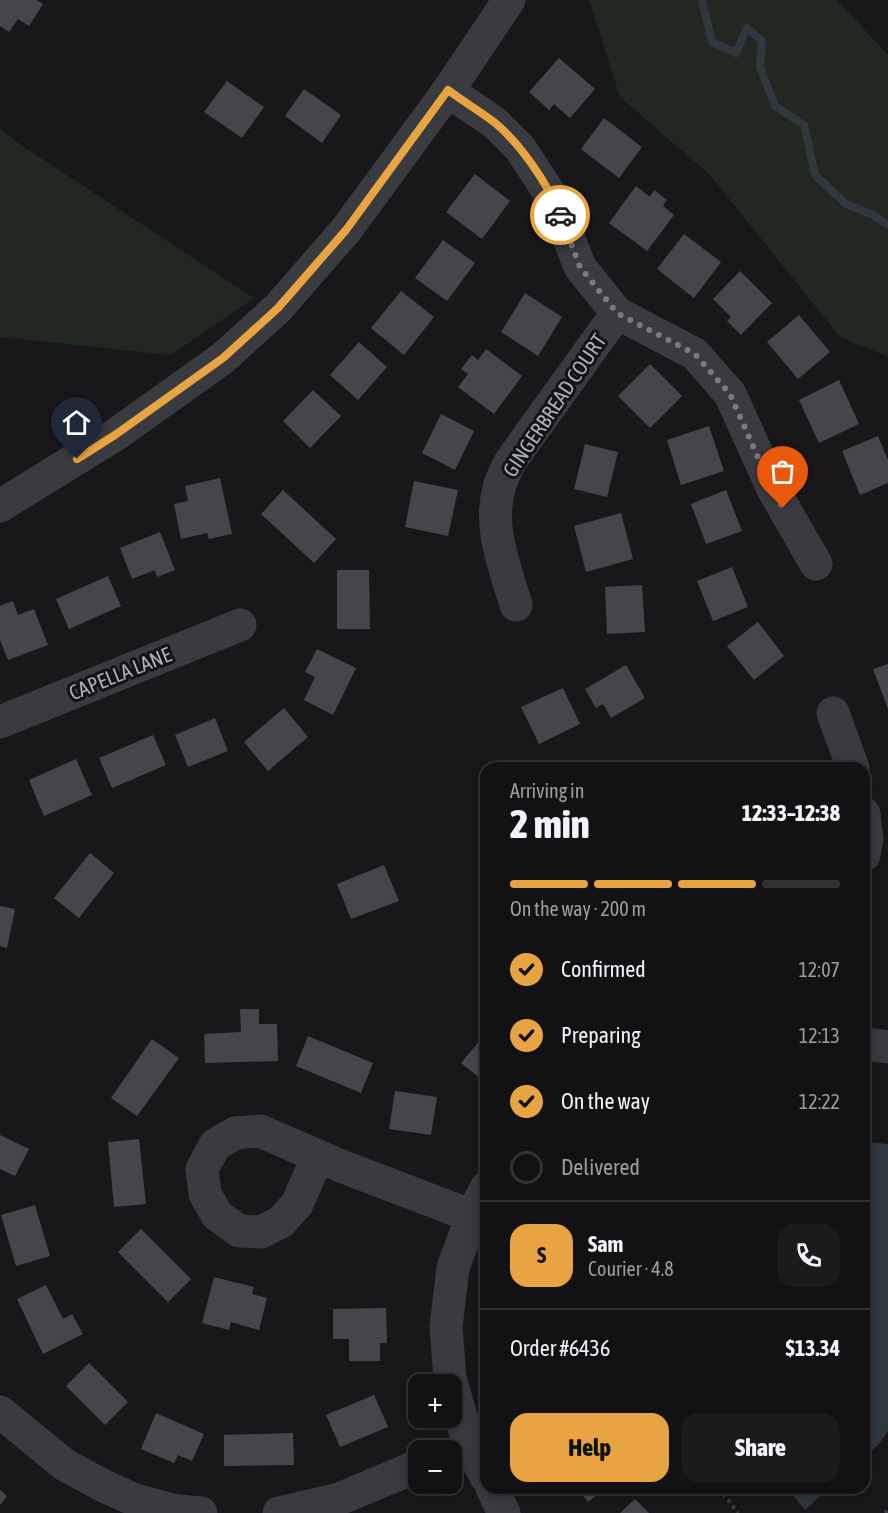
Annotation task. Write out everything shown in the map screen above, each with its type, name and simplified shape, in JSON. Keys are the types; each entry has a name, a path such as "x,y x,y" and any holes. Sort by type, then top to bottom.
{"street":[{"path":"0,506 115,435 223,358 278,308 346,230 448,90 509,0"},
{"path":"448,90 495,123 520,148 554,200 580,267 617,313 695,354 730,394 772,489 816,564"},
{"name":"GINGERBREAD COURT","path":"516,605 496,535 495,509 499,487 510,462 617,313"},
{"name":"CAPELLA LANE","path":"0,722 240,625"},
{"path":"833,713 851,762"},
{"path":"870,1045 888,1047"},
{"path":"318,1156 472,1216"},
{"path":"459,1440 446,1327 453,1268 480,1200"},
{"path":"0,1412 65,1464 104,1486 135,1500 177,1511 201,1513"},
{"path":"462,1450 480,1470"},
{"path":"279,1513 339,1498 408,1470"},
{"path":"495,1494 504,1513"}],"path":[{"path":"724,1494 738,1513"}],"shaded area":[{"path":"589,0 837,0 888,55 888,357 840,337 710,175 620,97"},
{"path":"0,129 254,298 171,355 0,337"},
{"path":"870,1142 888,1144 888,1431 870,1452"},
{"path":"792,1494 822,1494 805,1510"}],"building":[{"path":"0,0 36,0 43,4 29,26 18,19 9,32 0,26"},
{"path":"559,58 595,89 570,118 554,104 549,110 529,92"},
{"path":"227,81 264,107 242,138 204,112"},
{"path":"304,89 341,115 322,143 285,116"},
{"path":"604,118 642,147 619,178 581,149"},
{"path":"475,174 510,201 482,239 446,212"},
{"path":"636,186 650,197 654,190 667,200 663,206 674,215 647,251 609,223"},
{"path":"684,234 721,262 694,298 657,269"},
{"path":"443,240 475,263 447,301 415,278"},
{"path":"740,271 772,303 741,335 727,321 731,317 713,299"},
{"path":"401,291 434,317 404,355 371,328"},
{"path":"525,293 562,317 538,356 501,332"},
{"path":"799,315 830,352 798,379 767,342"},
{"path":"359,342 387,367 358,400 330,375"},
{"path":"486,349 522,376 494,414 458,387 468,374 461,369 472,355 478,360"},
{"path":"650,364 682,396 650,428 618,396"},
{"path":"839,380 859,424 819,443 799,400"},
{"path":"313,390 341,416 310,448 283,421"},
{"path":"441,414 474,431 455,470 422,453"},
{"path":"709,426 724,471 681,485 667,440"},
{"path":"878,436 888,460 888,483 860,495 842,451"},
{"path":"585,444 618,452 607,497 574,489"},
{"path":"220,478 232,534 209,539 207,533 181,539 174,504 188,501 185,486"},
{"path":"414,481 458,490 448,536 405,527"},
{"path":"283,490 336,539 314,563 261,514"},
{"path":"726,490 742,531 706,544 691,504"},
{"path":"621,513 633,559 586,572 574,526"},
{"path":"160,532 175,570 157,577 155,570 132,579 120,548"},
{"path":"732,567 748,607 713,621 697,581"},
{"path":"337,570 369,570 370,629 337,629"},
{"path":"108,576 121,606 69,629 56,599"},
{"path":"642,585 645,632 607,634 605,587"},
{"path":"13,601 18,615 34,609 48,645 8,660 0,640 0,606"},
{"path":"758,622 784,656 754,680 727,646"},
{"path":"317,649 356,668 333,715 304,700 315,677 305,672"},
{"path":"888,664 888,709 873,669"},
{"path":"626,665 645,698 611,718 603,704 596,708 585,689"},
{"path":"563,688 580,724 539,744 521,707"},
{"path":"284,708 308,737 268,771 244,742"},
{"path":"215,718 228,751 188,767 175,735"},
{"path":"153,735 166,765 112,788 99,758"},
{"path":"76,759 92,795 44,816 29,780"},
{"path":"90,853 114,873 79,918 54,898"},
{"path":"384,865 399,901 351,919 337,884"},
{"path":"0,906 15,909 7,948 0,946"},
{"path":"240,1009 259,1009 259,1024 277,1024 278,1061 205,1063 204,1034 241,1032"},
{"path":"308,1036 373,1063 361,1093 296,1066"},
{"path":"152,1039 179,1058 137,1116 111,1098"},
{"path":"480,1040 480,1078 461,1063"},
{"path":"395,1091 437,1097 431,1135 389,1129"},
{"path":"0,1135 29,1149 15,1176 0,1169"},
{"path":"139,1139 146,1204 114,1207 108,1142"},
{"path":"35,1205 50,1256 16,1266 1,1215"},
{"path":"141,1229 191,1279 168,1302 118,1252"},
{"path":"214,1277 254,1287 252,1294 267,1298 259,1330 231,1322 229,1330 202,1323"},
{"path":"46,1285 63,1319 72,1314 83,1334 43,1354 17,1299"},
{"path":"386,1308 387,1343 380,1343 380,1361 349,1361 349,1339 333,1339 333,1309"},
{"path":"89,1363 128,1402 105,1425 66,1386"},
{"path":"374,1395 388,1427 340,1447 326,1415"},
{"path":"156,1413 204,1434 192,1461 178,1455 174,1463 141,1449"},
{"path":"293,1433 294,1465 224,1466 224,1435"},
{"path":"0,1490 7,1496 0,1505"},
{"path":"582,1494 598,1494 588,1502"},
{"path":"635,1499 649,1513 620,1513"}],"waterway":[{"path":"702,0 712,42 736,53 747,28 762,41 760,67 775,106 804,125 815,175 846,204 873,215 888,225"}],"way so far":[{"path":"560,215 580,267 617,313 695,354 730,394 772,489 783,508"}],"route":[{"path":"77,459 115,435 223,358 278,308 346,230 448,90 495,123 520,148 554,200 560,215"}]}
